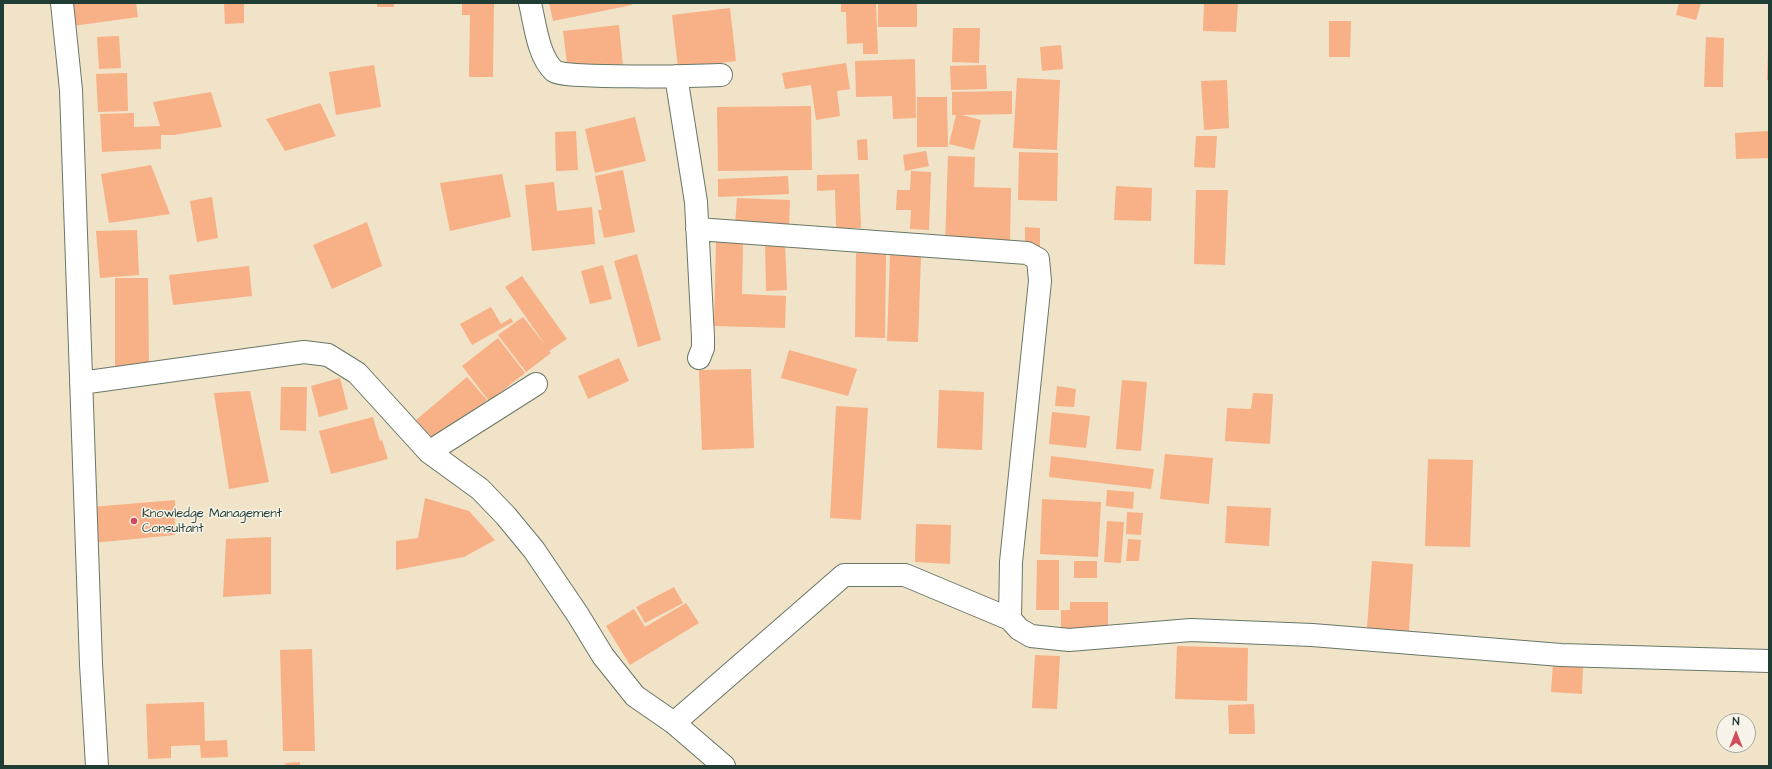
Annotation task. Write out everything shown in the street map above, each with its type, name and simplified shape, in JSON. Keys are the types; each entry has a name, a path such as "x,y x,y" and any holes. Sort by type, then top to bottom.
{"street":[{"path":"62,3 71,90 91,664 97,766"},
{"path":"530,3 544,60 556,72 573,75 721,75"},
{"path":"676,76 696,202 703,337 703,348 699,358"},
{"path":"697,229 1027,253 1038,259 1040,281 1011,562 1010,619"},
{"path":"81,383 304,352 328,355 357,373 428,452 480,489 506,516 534,550 578,615 603,656 635,696 674,724 724,766"},
{"path":"428,452 536,384"},
{"path":"674,724 844,575 905,575 1010,619 1019,629 1031,636 1069,640 1199,631 1312,635 1561,655 1769,661"}],"building":[{"path":"70,3 136,3 138,17 73,26"},
{"path":"224,3 244,3 244,23 225,24"},
{"path":"377,3 394,3 394,7 377,7"},
{"path":"462,3 494,3 493,77 469,77 470,15 462,15"},
{"path":"549,3 631,3 632,5 553,21"},
{"path":"841,3 876,3 878,54 863,54 863,43 847,44 846,12 841,12"},
{"path":"878,3 917,3 917,27 878,27"},
{"path":"1204,3 1238,3 1236,32 1203,31"},
{"path":"1679,3 1701,3 1696,20 1676,15"},
{"path":"730,8 736,61 678,68 672,15"},
{"path":"1329,21 1351,21 1350,57 1329,57"},
{"path":"619,25 623,66 568,72 563,31"},
{"path":"953,28 980,28 979,63 952,62"},
{"path":"119,36 121,68 99,69 97,37"},
{"path":"1706,37 1724,38 1723,87 1704,87"},
{"path":"1061,45 1063,69 1042,71 1040,47"},
{"path":"1768,50 1769,80 1767,80"},
{"path":"915,59 916,118 893,119 892,96 856,97 855,61"},
{"path":"846,63 850,89 837,91 840,116 816,120 811,85 785,89 782,73"},
{"path":"374,65 381,107 336,115 329,72"},
{"path":"986,65 987,89 951,90 950,66"},
{"path":"127,73 128,111 98,112 96,74"},
{"path":"1017,78 1060,80 1057,150 1013,148"},
{"path":"1227,80 1229,128 1204,130 1201,81"},
{"path":"1012,91 1012,114 962,115 981,120 974,150 949,144 956,115 952,115 952,92"},
{"path":"211,92 222,127 174,135 161,135 161,149 102,152 100,114 134,113 134,127 160,126 153,102"},
{"path":"917,97 947,97 948,147 917,147"},
{"path":"320,103 336,136 285,151 266,119"},
{"path":"811,106 812,170 718,171 717,107"},
{"path":"635,117 646,161 595,173 585,129"},
{"path":"576,131 578,170 556,171 555,132"},
{"path":"1769,131 1769,158 1736,159 1735,133"},
{"path":"1196,136 1217,136 1215,168 1194,167"},
{"path":"867,139 868,160 858,160 857,140"},
{"path":"926,151 929,166 905,171 903,155"},
{"path":"1019,152 1058,153 1057,201 1018,200"},
{"path":"948,156 975,157 974,187 1011,188 1010,242 945,245"},
{"path":"151,165 170,214 109,223 101,174"},
{"path":"623,170 635,232 604,238 598,210 602,210 595,176"},
{"path":"911,171 931,172 929,230 910,229 911,210 896,210 897,190 910,190"},
{"path":"502,174 511,217 450,231 440,183"},
{"path":"859,174 861,228 836,228 835,190 817,191 817,175"},
{"path":"788,176 789,194 718,197 718,179"},
{"path":"554,182 557,211 592,207 595,244 532,251 525,185"},
{"path":"1116,186 1152,188 1151,221 1114,220"},
{"path":"1196,190 1228,190 1225,265 1194,264"},
{"path":"212,197 218,238 197,242 190,201"},
{"path":"737,198 790,200 789,228 735,226"},
{"path":"367,222 382,266 332,289 313,245"},
{"path":"1025,227 1040,228 1040,249 1025,249"},
{"path":"137,230 139,275 100,278 96,231"},
{"path":"716,242 743,243 742,294 786,296 785,328 714,326"},
{"path":"765,242 785,242 787,290 766,291"},
{"path":"856,253 886,254 885,338 855,337"},
{"path":"637,254 661,340 638,347 614,261"},
{"path":"890,255 921,256 918,342 887,341"},
{"path":"603,265 612,299 590,304 581,271"},
{"path":"249,266 252,296 173,305 169,275"},
{"path":"522,276 567,339 549,351 551,353 526,372 498,335 523,317 546,346 505,287"},
{"path":"115,278 148,278 149,369 115,369"},
{"path":"491,307 501,324 511,318 513,322 472,345 460,324"},
{"path":"498,338 525,373 489,401 462,366"},
{"path":"789,350 857,369 848,396 781,378"},
{"path":"619,358 629,381 588,399 578,376"},
{"path":"751,369 754,448 702,450 699,370"},
{"path":"467,377 487,400 437,443 416,420"},
{"path":"340,378 348,409 319,417 311,386"},
{"path":"1122,380 1147,382 1141,451 1116,449"},
{"path":"1057,386 1076,389 1074,407 1055,406"},
{"path":"281,387 307,387 306,431 280,430"},
{"path":"939,390 984,392 982,450 937,448"},
{"path":"250,391 269,482 229,489 214,393"},
{"path":"1253,393 1273,394 1270,444 1225,441 1227,408 1251,409"},
{"path":"836,406 868,408 861,520 830,518"},
{"path":"1052,412 1090,416 1086,448 1049,444"},
{"path":"373,417 380,441 382,440 388,459 331,474 319,431"},
{"path":"1165,454 1213,458 1209,504 1160,499"},
{"path":"1051,456 1154,469 1151,489 1049,477"},
{"path":"1428,459 1473,460 1470,547 1425,546"},
{"path":"1107,490 1134,492 1133,509 1106,506"},
{"path":"425,498 469,511 495,540 464,557 396,570 396,541 418,538"},
{"path":"1042,499 1101,502 1098,557 1040,554"},
{"name":"Knowledge Management Consultant","path":"175,500 175,535 93,543 91,507"},
{"path":"1227,506 1271,508 1269,546 1225,543"},
{"path":"1127,512 1143,513 1141,535 1126,534"},
{"path":"1107,521 1124,522 1121,563 1104,562"},
{"path":"916,524 951,525 950,564 915,562"},
{"path":"271,537 271,594 223,597 226,539"},
{"path":"1128,539 1141,540 1139,561 1126,561"},
{"path":"1037,560 1059,560 1059,610 1036,610"},
{"path":"1074,561 1097,561 1097,578 1074,578"},
{"path":"1372,561 1413,564 1409,631 1367,628"},
{"path":"674,587 683,603 645,623 636,607"},
{"path":"1070,602 1108,602 1108,634 1061,634 1061,610 1070,610"},
{"path":"686,603 699,623 630,665 606,626 634,609 645,627"},
{"path":"1177,646 1248,648 1247,701 1175,699"},
{"path":"312,649 315,751 283,751 280,650"},
{"path":"1035,655 1060,656 1057,709 1032,708"},
{"path":"1553,663 1583,665 1582,694 1551,692"},
{"path":"204,702 205,741 227,740 228,757 201,758 200,745 171,746 171,758 148,759 146,704"},
{"path":"1254,704 1255,734 1229,734 1228,705"},
{"path":"300,762 300,766 286,766 285,763"}],"place":[{"name":"Knowledge Management Consultant","path":"134,521"}]}
